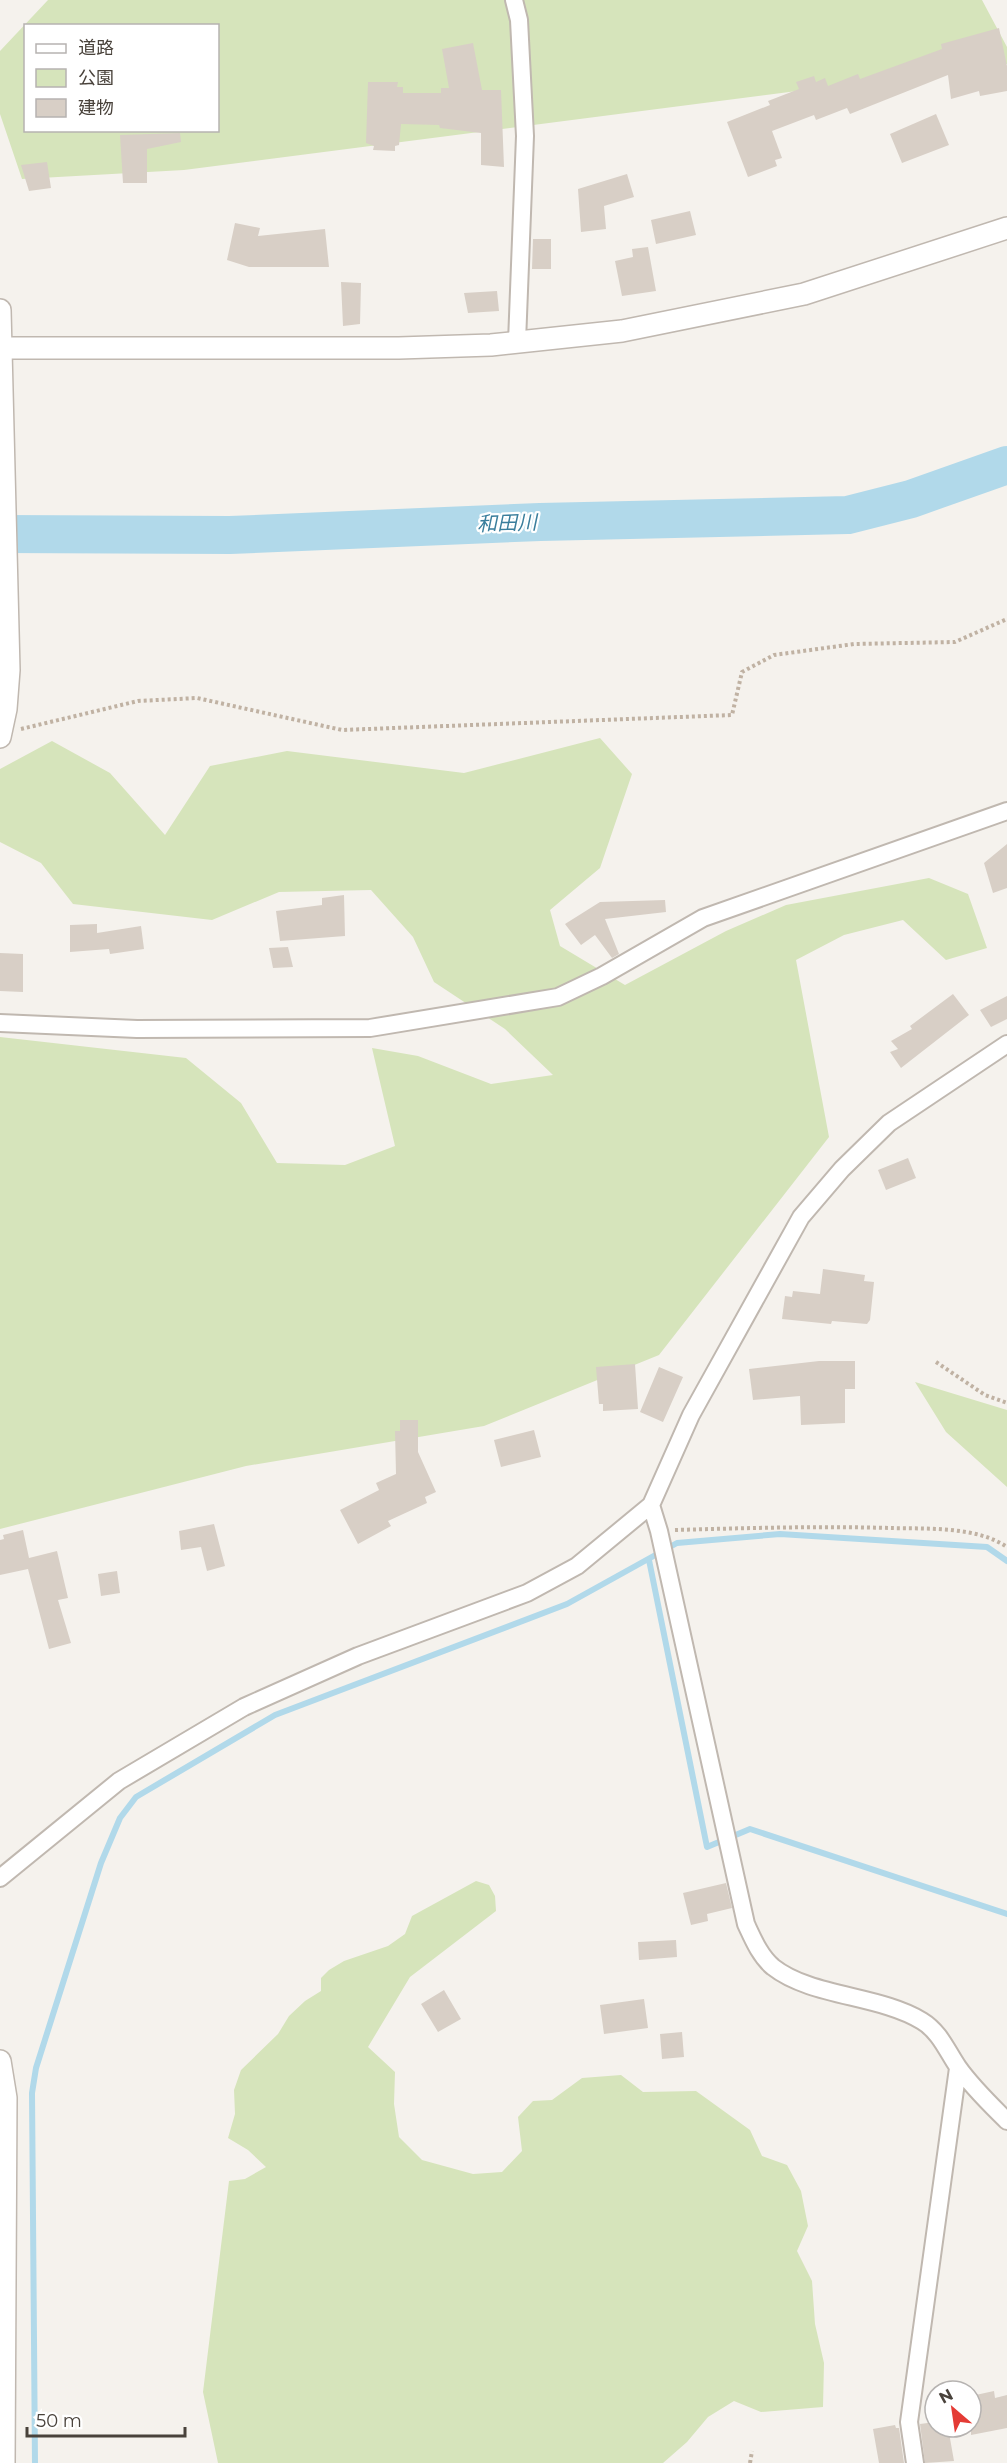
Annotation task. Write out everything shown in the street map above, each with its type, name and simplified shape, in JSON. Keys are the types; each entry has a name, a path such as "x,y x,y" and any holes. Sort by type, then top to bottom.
{"street":[{"path":"514,0 519,20 525,136 517,342"},
{"path":"1,348 399,348 517,342 622,331 804,294 1007,228"},
{"path":"0,310 9,670 0,735"},
{"path":"0,1023 137,1029 370,1028 558,997 602,976 703,918 1007,811"},
{"path":"0,1878 119,1781 234,1713 358,1656 526,1593 577,1566 651,1505 691,1415 801,1217 842,1169 889,1123 1007,1044"},
{"path":"651,1505 659,1531 746,1924 757,1947 772,1966 802,1981 902,2012 922,2021 937,2034 958,2068 1007,2121"},
{"path":"0,2061 6,2098 4,2463"},
{"path":"915,2463 909,2422 958,2068"}],"path":[{"path":"0,735 138,701 197,698 342,730 732,715 742,672 774,655 854,644 955,642 1007,619"},
{"path":"936,1362 985,1395 1007,1403"},
{"path":"659,1531 807,1525 943,1530 995,1538 1007,1547"},
{"path":"750,2463 752,2451"}],"green space":[{"path":"48,0 982,0 1007,47 1007,64 184,170 22,179 0,114 0,51 24,26 24,132 219,132 219,24 25,24"},
{"path":"600,738 632,774 600,868 550,910 560,946 625,985 726,931 786,905 929,878 968,894 987,948 946,960 903,920 844,935 796,960 829,1137 659,1355 484,1426 246,1466 0,1529 0,1037 186,1058 241,1103 277,1163 345,1165 395,1146 372,1048 418,1056 491,1084 553,1075 505,1029 434,982 413,937 371,890 279,892 212,920 73,904 41,863 0,842 0,769 52,741 110,773 165,835 210,766 287,751 464,773"},
{"path":"915,1382 1007,1410 1007,1487 946,1432"},
{"path":"476,1881 489,1885 495,1896 496,1911 410,1977 368,2047 395,2072 394,2104 399,2137 422,2160 473,2174 502,2172 522,2151 518,2117 533,2101 552,2100 582,2078 621,2075 643,2092 696,2091 750,2130 762,2156 787,2165 801,2191 808,2226 797,2251 812,2281 815,2324 824,2363 823,2407 761,2412 734,2401 708,2417 687,2442 663,2463 218,2463 203,2392 229,2181 245,2179 266,2167 248,2150 228,2138 235,2114 234,2090 241,2070 278,2034 289,2016 305,2001 321,1991 321,1978 329,1970 344,1961 388,1946 405,1934 412,1916"}],"building":[{"path":"999,28 1007,66 1007,91 980,96 979,91 951,99 948,75 850,114 847,108 816,120 814,115 772,131 782,158 775,160 777,166 748,177 727,122 770,105 768,101 799,89 796,82 814,76 816,82 825,78 828,86 858,74 860,79 942,49 941,44"},
{"path":"473,43 482,90 501,90 504,167 481,165 481,133 440,128 439,125 401,124 399,145 395,146 395,151 373,150 374,146 366,143 368,82 398,82 397,87 403,87 403,93 441,93 441,88 449,88 442,49"},
{"path":"936,114 949,145 902,163 890,134"},
{"path":"180,133 181,142 147,149 147,183 123,183 120,135"},
{"path":"47,162 51,188 29,191 21,165"},
{"path":"627,174 634,197 604,206 606,229 581,232 578,189"},
{"path":"690,211 696,235 656,244 651,220"},
{"path":"235,223 260,228 258,236 325,229 329,267 249,267 227,260"},
{"path":"533,239 551,239 551,269 532,269"},
{"path":"648,247 656,291 622,296 615,261 633,257 632,249"},
{"path":"341,282 361,283 360,324 343,326"},
{"path":"497,291 499,311 468,313 464,293"},
{"path":"1007,844 1007,888 993,893 984,863"},
{"path":"344,895 345,936 280,941 276,911 322,905 322,898"},
{"path":"665,900 666,912 605,919 619,954 612,958 595,935 581,945 565,924 600,902"},
{"path":"97,924 97,933 141,926 144,949 110,954 109,949 70,952 70,925"},
{"path":"288,947 293,967 273,968 269,948"},
{"path":"0,953 23,954 23,992 0,991"},
{"path":"953,994 969,1015 901,1068 890,1052 898,1049 891,1041 912,1029 910,1026"},
{"path":"1007,996 1007,1019 991,1027 980,1010"},
{"path":"908,1158 916,1178 886,1190 878,1170"},
{"path":"823,1269 865,1275 864,1281 874,1282 870,1320 867,1324 832,1321 831,1324 782,1319 785,1296 792,1297 793,1291 820,1294"},
{"path":"819,1361 855,1361 855,1389 845,1389 845,1423 801,1425 800,1396 753,1400 749,1369"},
{"path":"635,1364 638,1409 603,1411 603,1404 599,1404 596,1367"},
{"path":"659,1367 683,1377 663,1422 640,1412"},
{"path":"400,1420 418,1420 418,1452 436,1492 425,1497 427,1503 388,1521 391,1526 358,1544 340,1510 379,1490 376,1483 396,1474 395,1431 400,1431"},
{"path":"534,1430 541,1457 501,1467 494,1440"},
{"path":"214,1524 225,1566 207,1571 201,1547 181,1550 179,1531"},
{"path":"23,1530 29,1558 57,1551 68,1598 58,1600 71,1643 49,1649 28,1569 0,1575 0,1540 4,1539 3,1535"},
{"path":"117,1571 120,1593 101,1596 98,1574"},
{"path":"726,1883 732,1908 707,1914 708,1921 691,1925 683,1893"},
{"path":"676,1940 677,1957 639,1960 638,1942"},
{"path":"444,1990 461,2019 438,2032 421,2004"},
{"path":"644,1999 648,2028 604,2034 600,2005"},
{"path":"682,2032 684,2057 662,2059 660,2034"},
{"path":"994,2391 995,2398 1007,2395 1007,2428 983,2433 983,2393"},
{"path":"920,2424 923,2424 923,2439 950,2439 954,2461 925,2463"},
{"path":"895,2425 899,2428 904,2463 879,2463 873,2429"}],"waterway":[{"name":"和田川","path":"0,534 230,535 540,522 848,515 911,499 1007,465"},
{"path":"35,2463 32,2093 36,2068 101,1863 120,1818 136,1797 275,1715 567,1604 677,1543 780,1534 987,1547 1007,1561"},
{"path":"649,1560 707,1847 750,1829 1007,1914"}]}
